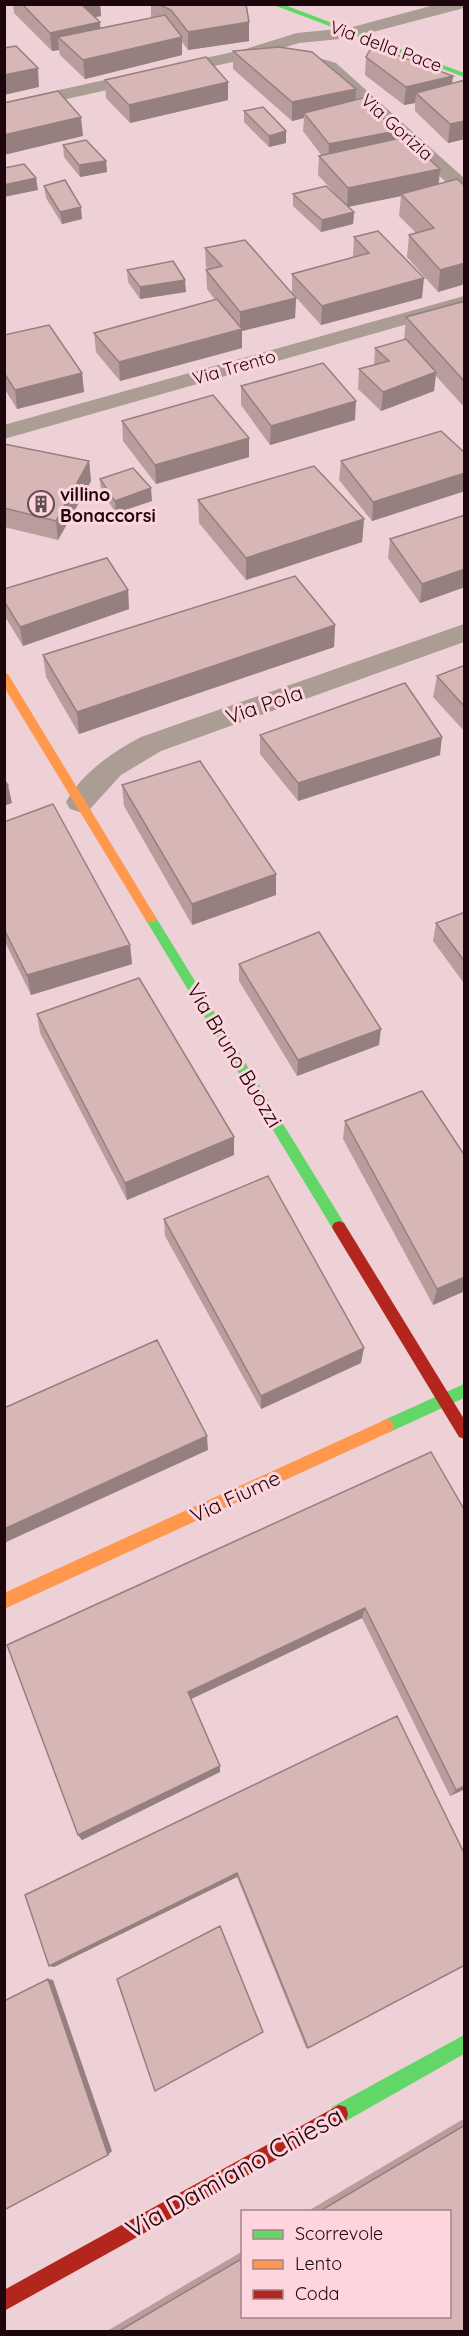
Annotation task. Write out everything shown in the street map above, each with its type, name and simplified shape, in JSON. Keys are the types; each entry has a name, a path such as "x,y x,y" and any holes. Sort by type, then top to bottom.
{"street":[{"name":"Via della Pace","path":"274,4 465,75"},
{"path":"4,108 246,54 297,38 350,33 460,4"},
{"path":"330,67 332,56 350,33"},
{"name":"Via Gorizia","path":"246,54 300,58 330,67 465,188"},
{"name":"Via Trento","path":"4,432 465,303"},
{"name":"Via Pola","path":"80,802 98,778 118,761 151,744 465,633"},
{"name":"Via Bruno Buozzi","path":"4,678 465,1432"},
{"name":"Via Fiume","path":"4,1601 465,1391"},
{"name":"Via Damiano Chiesa","path":"4,2301 465,2044"}],"building":[{"path":"22,4 81,4 100,22 50,33"},
{"path":"158,4 246,4 249,22 188,32 171,10"},
{"path":"165,15 182,37 83,60 58,37"},
{"path":"16,46 38,68 4,75 4,48"},
{"path":"279,47 312,52 356,89 292,102 233,51"},
{"path":"381,49 453,76 406,87 366,57 370,50"},
{"path":"206,57 228,82 129,105 105,80"},
{"path":"465,80 465,121 450,124 416,93"},
{"path":"58,91 81,117 4,135 4,103"},
{"path":"363,98 396,131 329,144 304,113"},
{"path":"263,107 286,131 269,136 244,111"},
{"path":"405,137 440,169 348,188 319,156"},
{"path":"86,140 106,161 79,165 63,145"},
{"path":"24,164 36,178 4,185 4,168"},
{"path":"457,179 465,186 465,263 440,270 409,235 434,228 401,194"},
{"path":"65,180 81,207 60,212 44,186"},
{"path":"326,186 354,212 322,220 293,194"},
{"path":"378,231 424,278 322,306 292,274 369,253 354,237"},
{"path":"245,240 296,298 240,312 206,270 222,266 205,248"},
{"path":"173,261 185,280 140,287 127,270"},
{"path":"217,299 242,329 119,362 94,333"},
{"path":"465,301 465,382 406,317"},
{"path":"49,325 82,373 15,390 4,373 4,335"},
{"path":"406,339 436,372 383,392 359,369 389,361 375,348"},
{"path":"323,363 356,401 271,426 241,386"},
{"path":"213,395 249,438 155,465 122,421"},
{"path":"441,431 465,453 465,473 373,502 341,461"},
{"name":"villino Bonaccorsi","path":"4,444 89,461 56,521 4,508"},
{"path":"314,466 364,519 246,558 198,500"},
{"path":"133,468 151,488 115,501 100,479"},
{"path":"465,515 465,569 422,584 390,539"},
{"path":"107,558 128,590 20,627 4,601 4,589"},
{"path":"295,576 335,625 77,712 43,655"},
{"path":"465,665 465,707 437,676"},
{"path":"405,683 442,737 298,783 260,735"},
{"path":"200,761 276,874 192,904 122,785"},
{"path":"53,804 130,945 27,975 4,929 4,822"},
{"path":"465,912 465,962 436,923"},
{"path":"319,932 381,1029 298,1060 239,964"},
{"path":"139,978 234,1137 125,1183 37,1014"},
{"path":"422,1091 465,1156 465,1277 437,1289 345,1121"},
{"path":"268,1176 364,1348 261,1396 164,1219"},
{"path":"157,1340 207,1436 4,1529 4,1408"},
{"path":"431,1452 465,1511 465,1786 456,1790 365,1608 188,1692 220,1766 78,1835 7,1645"},
{"path":"397,1716 465,1855 465,1965 308,2048 237,1873 49,1966 25,1895"},
{"path":"220,1926 263,2032 155,2091 117,1979"},
{"path":"48,1979 108,2155 4,2210 4,2001"},
{"path":"465,2125 465,2331 119,2331 241,2259 241,2318 451,2318 451,2210 322,2210"}],"traffic: fast":[{"path":"274,4 464,75"},
{"path":"151,919 339,1227"},
{"path":"387,1426 464,1391"},
{"path":"339,2114 464,2044"}],"traffic: slow":[{"path":"4,677 151,919"},
{"path":"4,1601 387,1426"}],"traffic: jam":[{"path":"339,1227 464,1432"},
{"path":"4,2301 339,2114"}],"place":[{"name":"villino Bonaccorsi","path":"41,504"}]}
